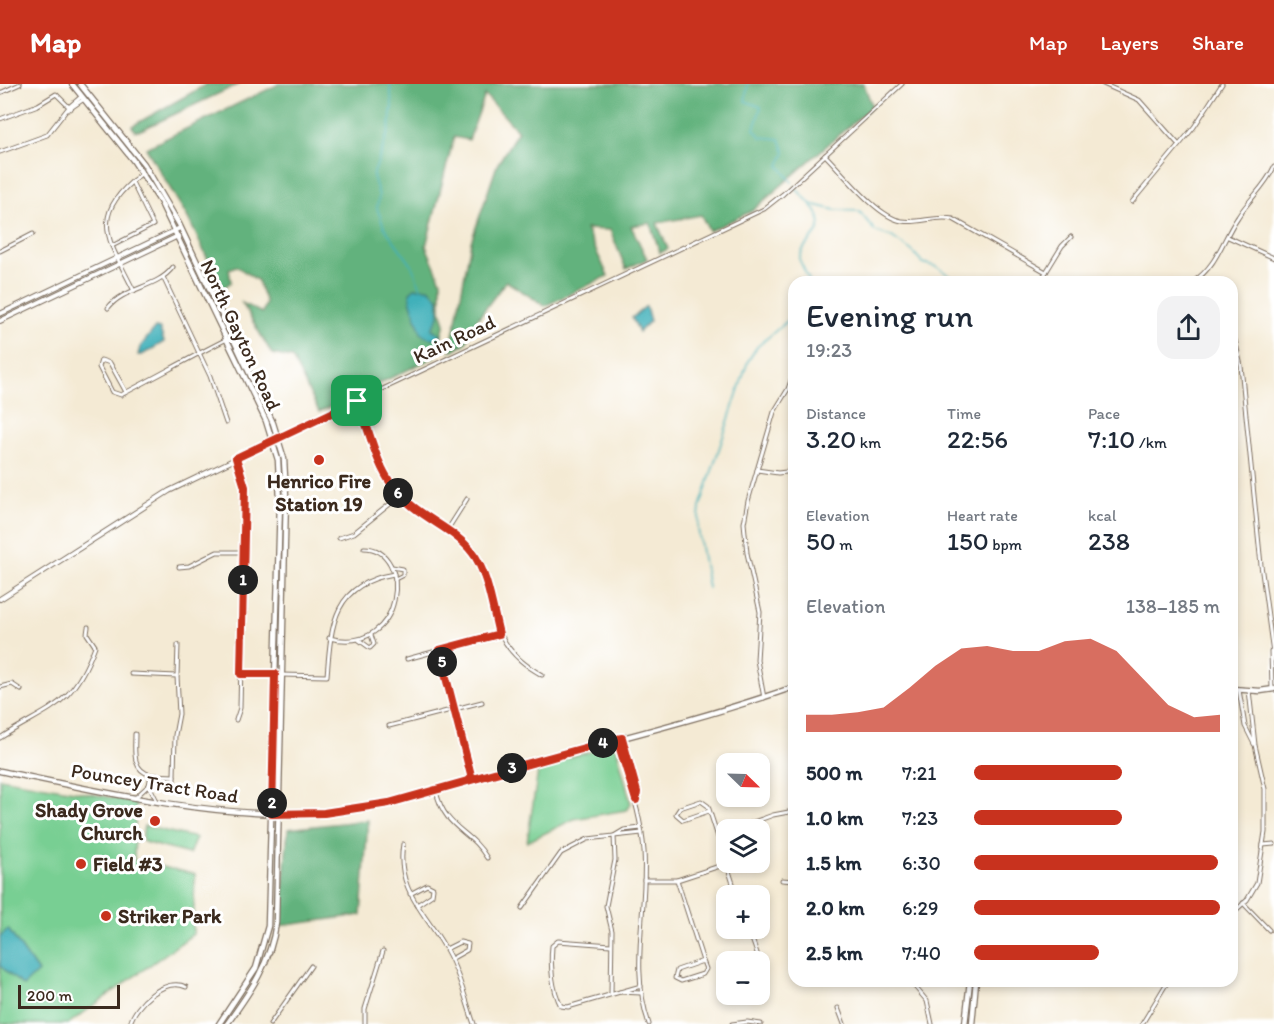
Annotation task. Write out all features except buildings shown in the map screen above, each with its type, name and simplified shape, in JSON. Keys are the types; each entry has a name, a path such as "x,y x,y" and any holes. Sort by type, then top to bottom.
{"main road":[{"name":"North Gayton Road","path":"72,84 142,173 179,232 273,440 279,468 269,919 265,943 253,974 219,1024"},
{"name":"North Gayton Road","path":"80,84 144,164 279,438 284,459 286,484 277,916 273,941 259,976 227,1024"},
{"name":"Pouncey Tract Road","path":"0,771 157,801 224,811 280,814 351,810 436,791 788,689"},
{"path":"1239,690 1273,689"},
{"path":"965,1024 969,987"},
{"path":"972,1024 975,987"}],"street":[{"path":"0,93 20,84"},
{"name":"Kain Road","path":"0,599 158,497 273,440 764,209 902,84"},
{"path":"1104,84 1139,100 1179,144"},
{"path":"1117,89 1119,84"},
{"path":"1132,202 1202,117 1222,84"},
{"path":"0,119 38,105 55,94 69,109"},
{"path":"0,152 42,138 52,131 69,109 83,97"},
{"path":"825,155 888,216 910,222 935,218 953,219 1046,272"},
{"path":"1199,276 1216,260 1238,217 1262,188 1274,167"},
{"path":"134,291 107,233 109,211 114,201 142,173"},
{"path":"112,246 153,225 132,182"},
{"path":"0,314 118,257 179,232"},
{"path":"0,321 179,232"},
{"path":"0,251 33,234"},
{"path":"1044,276 1062,246 1071,237"},
{"path":"1228,237 1274,258"},
{"path":"108,308 115,300 164,277 173,267"},
{"path":"164,277 199,353 226,423"},
{"path":"126,392 110,363 101,360 99,367 112,392 118,395 126,392 227,339"},
{"path":"1238,350 1274,660"},
{"path":"764,698 757,660 760,612 744,532 746,508 774,412 788,389"},
{"path":"357,401 380,464 400,496 417,512 466,545 479,562 499,634 511,654 524,665 542,675"},
{"path":"236,458 245,487 240,711 236,720"},
{"path":"757,471 788,472"},
{"path":"339,538 354,532 400,496"},
{"path":"446,532 467,499"},
{"path":"329,638 348,642 359,640 371,634 384,622 390,611 395,579 392,567 379,552 364,548"},
{"path":"179,567 189,566 217,552 244,552"},
{"path":"392,567 403,569 403,575 395,579"},
{"path":"241,674 327,676 329,638 336,613 354,591 378,578 394,574"},
{"path":"0,738 52,708 72,692 95,646 87,634 88,627"},
{"path":"359,640 370,648 374,644 371,634"},
{"path":"407,659 499,634"},
{"path":"174,786 175,735 179,714 178,645"},
{"path":"1271,649 1269,666 1273,689"},
{"path":"439,650 472,779"},
{"path":"131,674 177,676"},
{"path":"0,687 12,684 21,690"},
{"path":"1239,690 1245,726 1255,746"},
{"path":"1238,908 1257,883 1263,845 1266,795 1255,746 1249,690"},
{"path":"389,726 482,702"},
{"path":"135,734 135,761 139,768 151,775 174,776"},
{"path":"619,738 636,800 642,833 644,880 641,993 649,1024"},
{"path":"136,797 149,785 151,775"},
{"path":"149,785 157,801"},
{"path":"436,791 446,817 480,847 487,858"},
{"path":"709,811 683,820 676,815 680,808 701,801 706,803 709,811 716,833"},
{"path":"762,819 788,812"},
{"path":"614,836 624,830 641,828"},
{"path":"522,908 561,853 588,839 642,833"},
{"path":"611,994 611,945 606,906 615,860 614,836"},
{"path":"403,844 400,862 403,880 451,959 474,1024"},
{"path":"1263,845 1274,844"},
{"path":"644,880 677,880 716,867"},
{"path":"677,880 704,961 706,969 703,974 681,981 675,978 677,970 704,961"},
{"path":"782,880 788,880"},
{"path":"410,894 427,885 433,888 432,895 417,905"},
{"path":"1243,903 1269,930"},
{"path":"611,945 558,941 552,946 550,958 556,996 561,1006 568,1007 641,986"},
{"path":"446,949 460,942 468,944 467,950 451,959"},
{"path":"364,1024 365,1009 383,951"},
{"path":"270,1024 311,966"},
{"path":"130,1024 138,1008 164,988 175,984 186,987"},
{"path":"915,987 927,1000 931,1024"},
{"path":"1142,1024 1164,987"},
{"path":"620,992 641,993"},
{"path":"838,1008 844,1024"},
{"path":"732,1024 747,1022 761,1024"}],"green space":[{"path":"207,84 239,84 135,131 132,126"},
{"path":"279,84 864,84 872,106 752,211 709,231 701,215 657,223 668,249 660,253 650,223 631,226 647,259 626,269 610,230 586,229 608,276 545,306 506,281 476,321 466,343 450,352 471,242 497,165 518,131 485,95 469,140 454,137 426,246 441,281 441,311 445,323 435,357 319,412 292,358 272,354 242,303 262,313 266,303 258,281 236,266 229,269 231,282 222,289 188,218 146,148"},
{"path":"613,746 617,750 631,804 626,810 574,819 527,842 539,765"},
{"name":"Striker Park","path":"0,778 136,802 134,861 195,874 193,934 68,1024 0,1024"},
{"path":"368,820 361,915 280,926 288,829"},
{"path":"144,826 196,838 189,854 144,842 142,839"}],"water":[{"path":"415,288 429,288 439,299 439,316 432,329 442,335 437,338 426,337 421,333 410,300 410,292"},
{"path":"646,306 650,321 639,332 632,318"},
{"path":"155,328 160,329 164,342 138,355 140,347"},
{"path":"8,929 38,972 23,986 0,966 0,936"}],"waterway":[{"path":"390,84 392,106 389,130 373,176 379,196 377,208 384,227 411,264 421,288"},
{"path":"748,84 745,101 761,107 754,129 761,137 780,139 785,153 779,165 792,182"},
{"path":"795,187 817,213 820,226 805,246 799,259 807,276"},
{"path":"811,204 835,210 859,211 875,231 892,237 912,251 923,263 937,267 950,276"},
{"path":"708,588 698,529 700,507 748,361 757,347 788,320"}],"place":[{"name":"Henrico Fire Station 19","path":"319,460"},
{"name":"Shady Grove Church","path":"155,821"},
{"name":"Field #3","path":"81,864"},
{"name":"Striker Park","path":"106,916"}],"route":[{"path":"357,401 236,458 241,468 245,487 241,674 275,674 272,814 324,813 389,803 617,739 632,796 636,800 637,792 622,738 617,739 488,774 472,779 439,650 499,634 481,568 466,545 417,512 392,484 380,464 357,401"}]}
